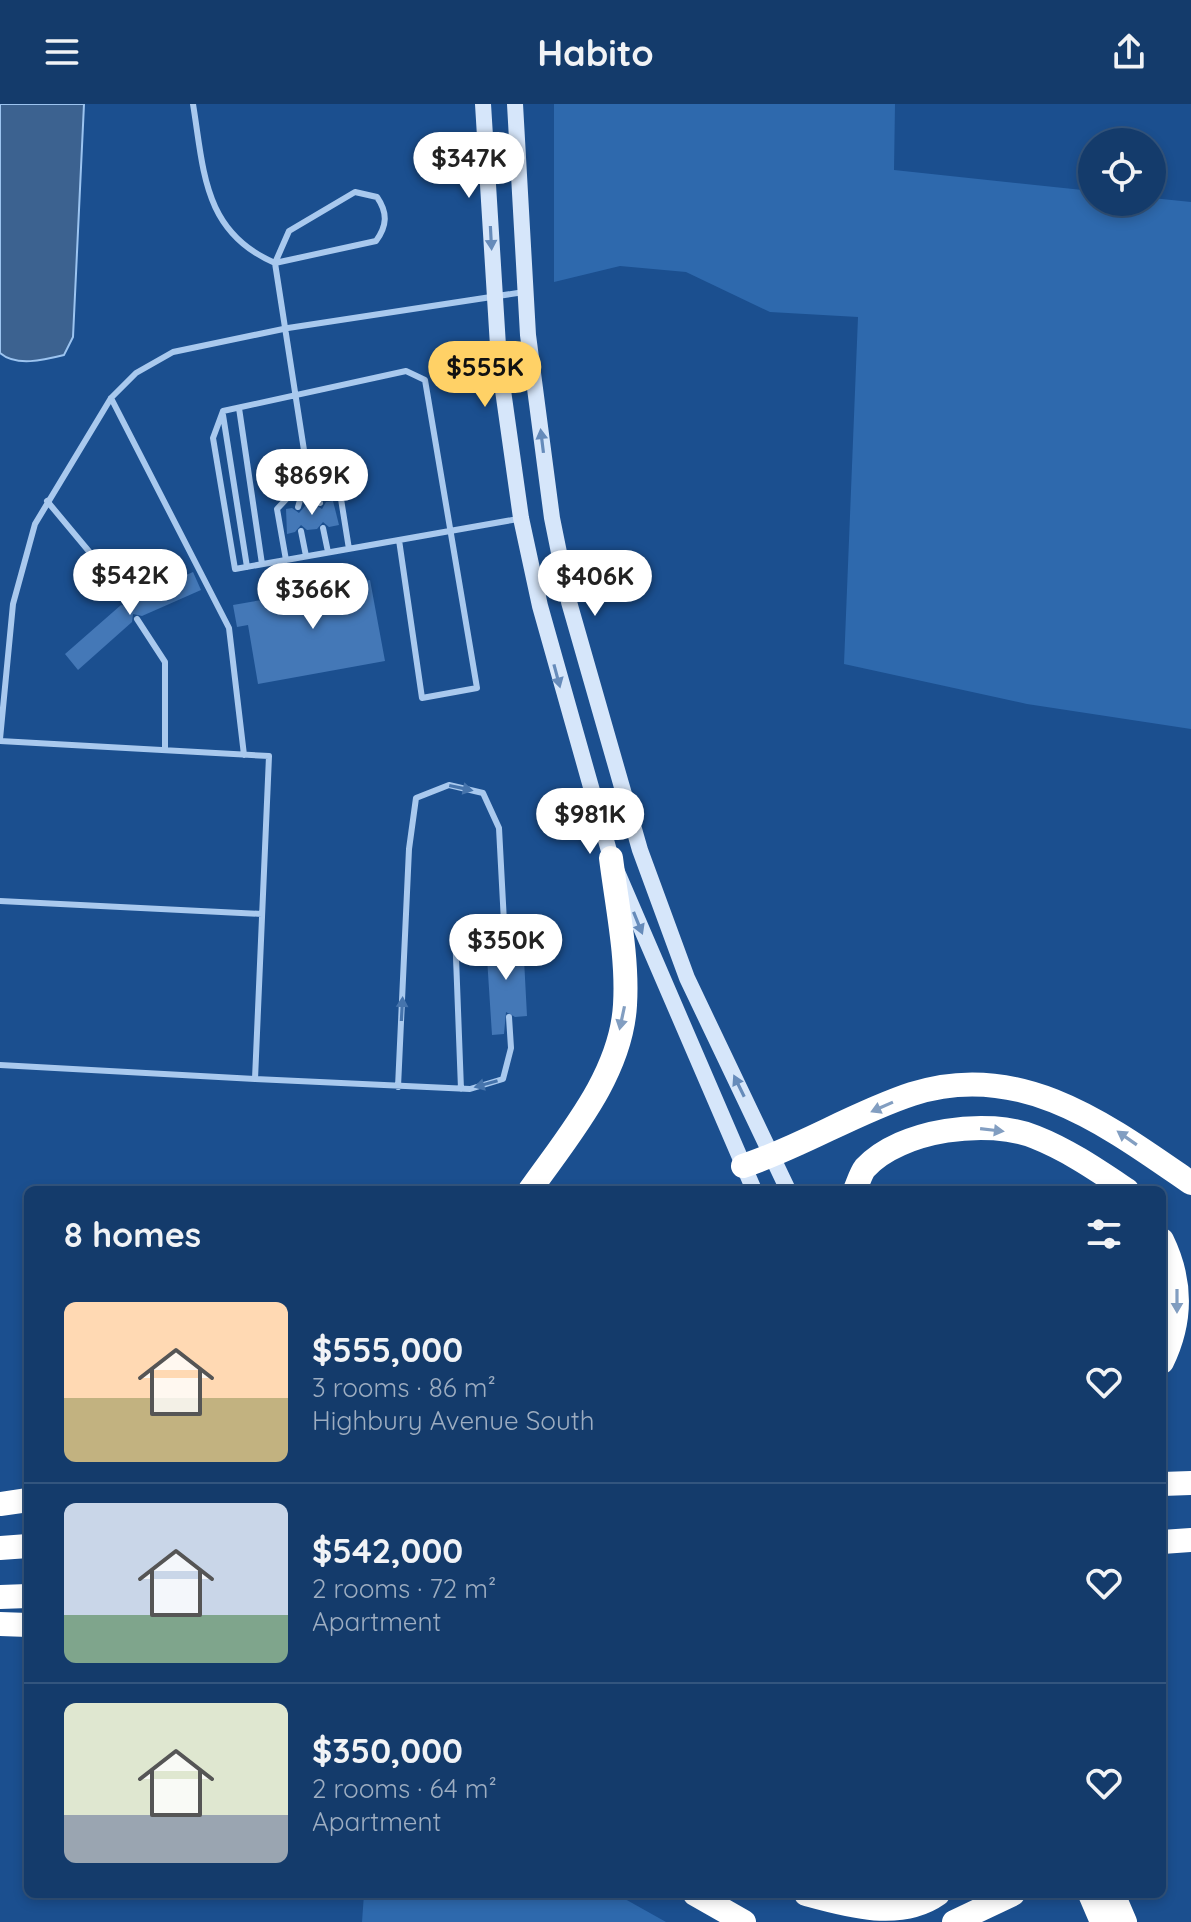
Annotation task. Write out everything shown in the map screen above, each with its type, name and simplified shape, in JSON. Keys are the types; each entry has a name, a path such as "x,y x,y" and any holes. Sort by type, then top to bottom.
{"highway":[{"path":"533,1186 591,1102 616,1048 625,1007 625,980 611,858"},
{"path":"743,1166 773,1156 913,1094 996,1084 1056,1101 1104,1122 1191,1183"},
{"path":"857,1186 865,1168 903,1143 959,1126 1032,1135 1081,1159 1121,1186"},
{"path":"1166,1250 1175,1274 1179,1304 1172,1341 1166,1354"},
{"path":"1166,1484 1191,1483"},
{"path":"0,1504 24,1501"},
{"path":"1166,1527 1191,1525"},
{"path":"1166,1542 1191,1540"},
{"path":"0,1548 24,1546"},
{"path":"0,1597 24,1596"},
{"path":"0,1624 24,1625"},
{"path":"702,1898 744,1922"},
{"path":"821,1898 861,1909 899,1907 928,1898"},
{"path":"954,1922 1005,1898"},
{"path":"1092,1898 1102,1922"},
{"path":"1115,1898 1125,1922"}],"main road":[{"path":"483,104 499,362 521,518 560,688 611,858 752,1186"},
{"path":"515,104 525,292 555,532 569,602 640,850 687,978 786,1186"}],"lane":[{"path":"193,104 213,205 235,238 248,249 275,263 376,241 386,219 384,207 377,197 355,192 289,231 280,244 275,263 288,328 308,476 320,503"},
{"path":"255,1079 269,756 0,740 13,604 35,524 111,398 136,373 173,352 288,328 525,292"},
{"path":"223,411 406,371 425,380 477,688 422,698 399,540"},
{"path":"111,398 229,628 244,755"},
{"path":"239,408 262,564"},
{"path":"223,411 213,438 235,569 521,518"},
{"path":"223,411 247,567"},
{"path":"298,507 308,476"},
{"path":"308,476 341,499 349,549"},
{"path":"286,560 277,509 308,476"},
{"path":"47,501 107,573 126,602"},
{"path":"323,528 328,552"},
{"path":"301,531 306,556"},
{"path":"137,619 165,662 165,750"},
{"path":"398,1087 409,849 416,798 449,785 483,793 499,828 505,941"},
{"path":"0,901 262,914"},
{"path":"455,931 461,1089"},
{"path":"0,1065 461,1089 503,1079 511,1048 509,1017"}],"shaded area":[{"path":"0,104 84,104 73,337 64,355 22,361 0,353"},
{"path":"554,104 895,104 894,170 1078,190 1078,216 1166,216 1166,199 1191,202 1191,729 1027,704 844,664 858,317 770,312 686,272 620,266 554,282"},
{"path":"364,1898 623,1898 666,1922 362,1922"}],"building":[{"path":"333,501 339,525 329,527 323,522 317,529 307,530 301,525 295,532 287,534 286,509 292,508 299,513 305,506 314,504 322,509 326,502"},
{"path":"193,572 201,590 142,616 133,614 132,622 78,670 65,654 121,605 129,607 131,600"},
{"path":"339,579 340,586 370,580 385,661 258,684 248,625 237,627 233,605 318,590 317,583"},
{"path":"511,940 523,940 527,1016 515,1017 506,1012 504,1034 492,1035 486,942 499,941 505,947"}]}
